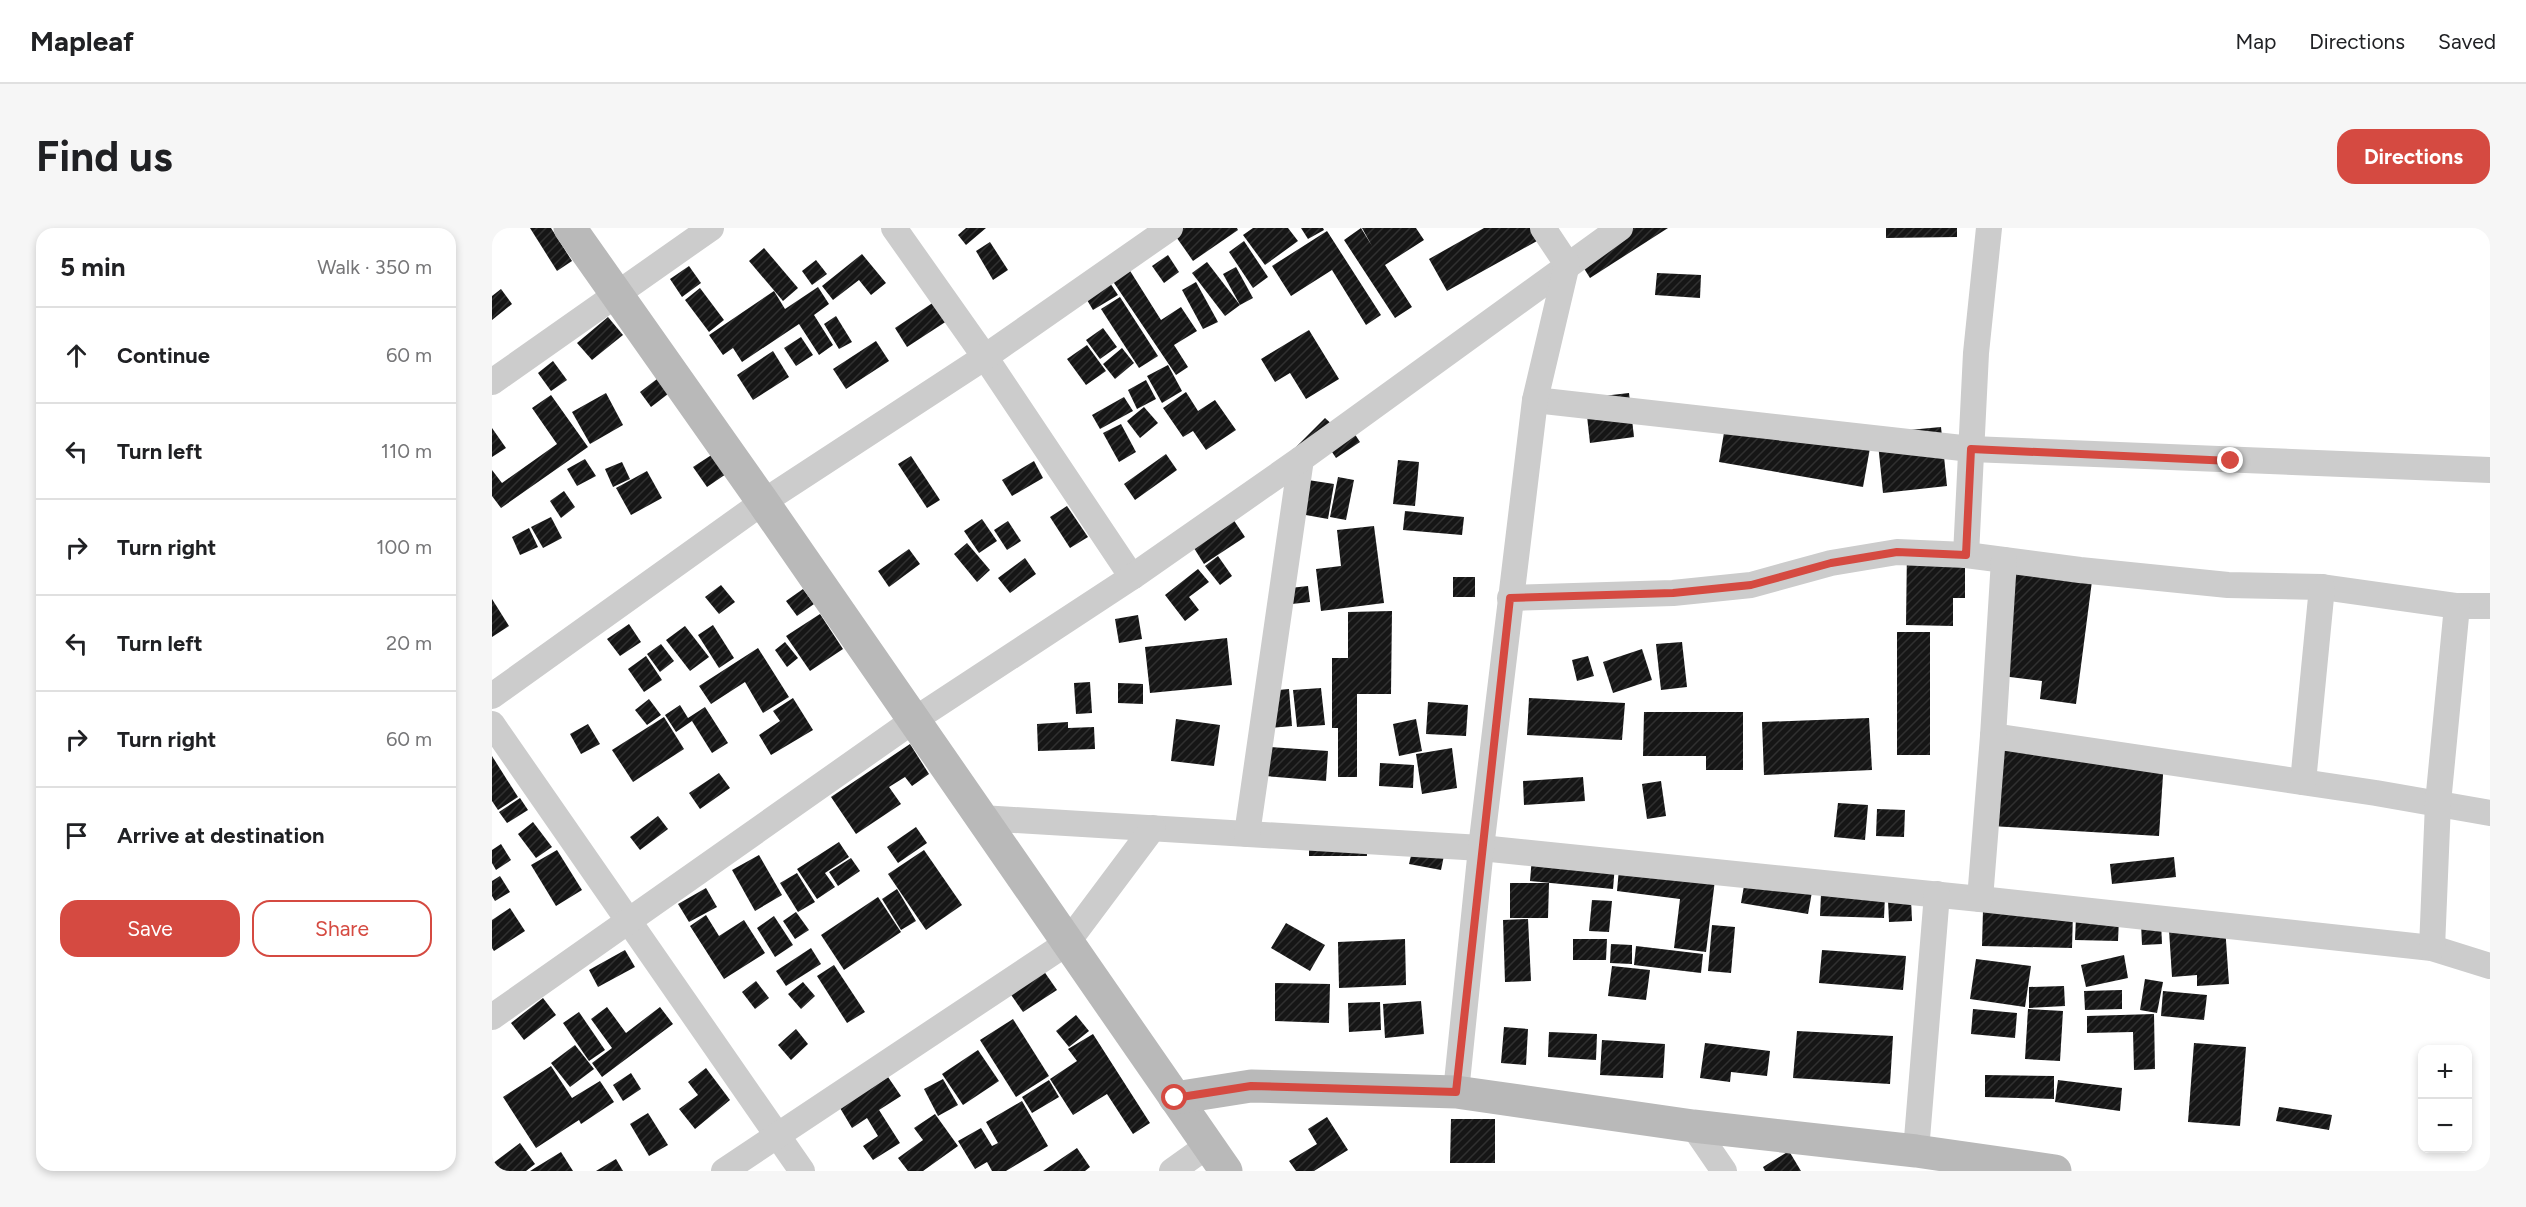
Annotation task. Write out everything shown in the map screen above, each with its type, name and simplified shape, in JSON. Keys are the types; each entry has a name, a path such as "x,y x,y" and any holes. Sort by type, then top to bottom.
{"street":[{"path":"570,228 763,502 1216,1159 1172,1171"},
{"path":"492,382 711,228"},
{"path":"894,228 985,357 1132,576"},
{"path":"492,696 763,502 985,357 1170,228"},
{"path":"1456,1092 1480,848 1535,400 1567,264 1543,228"},
{"path":"492,1017 914,720 1132,576 1301,459 1567,264 1620,228"},
{"path":"1966,555 1976,353 1989,228"},
{"path":"1535,400 1971,449 2490,470"},
{"path":"1247,834 1301,459"},
{"path":"1510,598 1673,593 1751,585 1831,563 1897,552 1966,555 2080,570 2228,585 2322,587 2457,606 2490,606"},
{"path":"1980,899 2004,560"},
{"path":"2303,782 2322,587"},
{"path":"2432,948 2439,803 2457,606"},
{"path":"492,724 802,1171"},
{"path":"1993,736 2439,803 2490,813"},
{"path":"981,818 1480,848 1937,894 2432,948 2490,966"},
{"path":"724,1171 1067,943 1153,828"},
{"path":"1916,1151 1937,894"},
{"path":"1175,1098 1251,1086 1456,1092 1693,1126 1916,1151 2055,1171"},
{"path":"1693,1126 1724,1171"}],"building":[{"path":"530,228 551,228 572,261 557,271"},
{"path":"966,228 986,228 966,245 958,235"},
{"path":"1176,228 1237,228 1238,230 1193,261 1172,231"},
{"path":"1253,228 1288,228 1298,241 1265,265 1243,235"},
{"path":"1301,228 1323,228 1324,230 1308,239"},
{"path":"1361,228 1372,246 1362,228 1416,228 1424,240 1385,265 1412,307 1395,318 1344,240"},
{"path":"1484,228 1530,228 1537,241 1447,291 1429,259"},
{"path":"1605,228 1668,228 1590,278 1572,249"},
{"path":"1886,228 1957,228 1957,237 1886,238"},
{"path":"1327,231 1381,315 1366,325 1332,270 1291,296 1272,266"},
{"path":"1244,241 1268,277 1253,288 1229,252"},
{"path":"990,242 1008,270 993,280 976,251"},
{"path":"764,248 798,288 783,301 749,261"},
{"path":"862,254 886,283 871,295 859,280 833,300 822,286"},
{"path":"1168,255 1179,272 1164,283 1152,266"},
{"path":"816,260 827,274 812,285 802,271"},
{"path":"1207,262 1240,305 1225,316 1192,273"},
{"path":"689,266 701,283 682,297 670,279"},
{"path":"1127,266 1161,320 1181,307 1197,331 1174,345 1188,367 1176,375 1110,277"},
{"path":"1236,267 1253,298 1240,305 1223,274"},
{"path":"1657,273 1701,275 1700,298 1655,295"},
{"path":"1108,280 1118,295 1093,310 1084,295"},
{"path":"1196,282 1218,322 1203,329 1182,290"},
{"path":"818,287 829,304 814,315 833,345 819,355 799,324 742,362 733,348 723,355 709,335 774,291 785,309"},
{"path":"700,288 724,320 709,332 685,300"},
{"path":"501,289 512,304 492,320 492,296"},
{"path":"1120,297 1158,356 1139,368 1101,309"},
{"path":"940,298 953,317 907,347 895,328"},
{"path":"836,316 852,342 839,349 824,324"},
{"path":"608,317 623,335 592,360 577,343"},
{"path":"1103,328 1117,347 1100,359 1086,340"},
{"path":"1309,330 1339,379 1306,399 1290,373 1275,382 1261,359"},
{"path":"801,337 813,355 796,366 784,348"},
{"path":"876,341 889,361 846,389 833,369"},
{"path":"1087,345 1106,371 1086,385 1067,359"},
{"path":"1122,348 1134,363 1115,379 1103,364"},
{"path":"773,351 789,377 753,400 737,375"},
{"path":"553,361 567,380 551,391 538,373"},
{"path":"1168,365 1182,391 1162,403 1147,376"},
{"path":"657,379 668,394 651,407 640,392"},
{"path":"1146,380 1156,399 1137,409 1128,390"},
{"path":"1186,392 1198,411 1215,400 1236,430 1206,450 1193,431 1183,437 1163,408"},
{"path":"606,393 623,425 590,444 572,412"},
{"path":"1629,393 1634,437 1590,443 1585,398"},
{"path":"551,395 588,447 501,508 492,496 492,470 502,483 557,444 532,408"},
{"path":"1124,397 1133,411 1100,429 1092,415"},
{"path":"1144,407 1158,423 1140,438 1127,421"},
{"path":"1325,418 1336,428 1289,454"},
{"path":"1726,421 1870,448 1863,487 1719,462"},
{"path":"1121,424 1136,452 1119,462 1103,433"},
{"path":"1350,427 1360,442 1336,458 1326,443"},
{"path":"1941,427 1947,486 1883,493 1877,433"},
{"path":"492,428 506,448 492,457"},
{"path":"713,454 726,474 707,487 693,467"},
{"path":"1166,454 1177,470 1135,500 1124,484"},
{"path":"911,456 940,500 927,508 898,464"},
{"path":"585,459 596,476 577,486 567,469"},
{"path":"1398,460 1419,462 1415,506 1393,504"},
{"path":"1034,461 1043,478 1012,496 1002,480"},
{"path":"622,462 630,479 613,487 605,469"},
{"path":"647,471 662,498 631,515 616,488"},
{"path":"1338,477 1354,480 1346,520 1330,517"},
{"path":"1295,478 1334,484 1328,519 1289,512"},
{"path":"564,491 575,507 561,518 550,501"},
{"path":"1067,506 1088,537 1070,548 1050,517"},
{"path":"1405,511 1464,517 1462,535 1403,530"},
{"path":"551,517 562,538 543,548 531,527"},
{"path":"982,519 997,541 979,553 964,531"},
{"path":"1233,519 1245,537 1204,564 1192,545"},
{"path":"1008,521 1021,541 1007,550 994,530"},
{"path":"1374,526 1384,603 1321,611 1316,569 1341,566 1337,530"},
{"path":"529,528 538,547 520,555 512,537"},
{"path":"967,543 990,570 977,582 954,554"},
{"path":"1907,548 1965,548 1965,598 1953,598 1953,626 1906,625"},
{"path":"909,549 920,564 889,587 878,571"},
{"path":"1218,556 1232,576 1220,585 1205,566"},
{"path":"1025,558 1036,574 1010,593 998,578"},
{"path":"1198,569 1209,582 1189,597 1199,610 1185,621 1165,595"},
{"path":"2016,572 2092,581 2076,704 2040,699 2042,681 2002,676"},
{"path":"1453,577 1475,577 1475,597 1453,597"},
{"path":"721,585 735,602 719,614 705,597"},
{"path":"1308,586 1310,602 1283,605 1281,589"},
{"path":"803,589 814,604 797,616 786,601"},
{"path":"492,599 509,626 492,637"},
{"path":"1392,611 1391,694 1357,694 1357,777 1338,777 1338,728 1332,728 1332,658 1348,658 1348,612"},
{"path":"820,614 843,649 810,671 786,636"},
{"path":"1138,615 1142,639 1119,643 1115,619"},
{"path":"629,624 641,642 620,656 607,639"},
{"path":"713,625 734,658 719,668 698,635"},
{"path":"685,626 709,657 690,671 666,640"},
{"path":"1897,632 1930,632 1930,755 1897,755"},
{"path":"1227,638 1232,685 1150,693 1145,647"},
{"path":"785,642 798,658 787,667 775,650"},
{"path":"1682,642 1687,687 1661,690 1656,644"},
{"path":"661,644 674,661 660,672 647,654"},
{"path":"758,648 789,697 763,713 745,682 711,704 699,686"},
{"path":"1642,649 1652,680 1613,693 1603,662"},
{"path":"646,656 662,680 644,692 628,669"},
{"path":"1588,656 1594,676 1577,681 1572,660"},
{"path":"1090,682 1092,713 1076,714 1074,683"},
{"path":"1118,683 1143,684 1143,704 1118,703"},
{"path":"1321,688 1325,725 1297,727 1293,690"},
{"path":"1289,689 1292,726 1270,728 1266,691"},
{"path":"793,698 813,730 771,755 759,735 780,721 773,711"},
{"path":"1529,698 1625,703 1622,740 1527,735"},
{"path":"649,699 661,715 647,725 635,710"},
{"path":"1428,702 1468,705 1466,736 1426,734"},
{"path":"680,705 688,718 705,707 728,743 712,753 692,721 676,732 665,715"},
{"path":"1644,712 1743,712 1743,770 1706,770 1706,756 1643,756"},
{"path":"664,717 684,749 633,782 612,750"},
{"path":"1869,718 1872,770 1764,775 1762,722"},
{"path":"1176,719 1220,725 1214,766 1171,761"},
{"path":"1416,719 1422,751 1399,756 1393,724"},
{"path":"1068,722 1068,728 1094,727 1095,749 1038,751 1037,724"},
{"path":"588,724 600,744 581,754 570,734"},
{"path":"910,744 929,774 912,786 905,777 889,787 901,804 856,834 831,797"},
{"path":"1255,746 1328,751 1326,781 1253,775"},
{"path":"1452,748 1457,788 1422,794 1416,754"},
{"path":"1996,750 2164,760 2159,836 1991,826"},
{"path":"492,756 518,797 498,810 492,801"},
{"path":"1380,763 1414,765 1413,788 1379,786"},
{"path":"719,773 730,788 700,809 689,793"},
{"path":"1583,777 1585,801 1524,805 1523,781"},
{"path":"1661,781 1666,816 1647,819 1642,784"},
{"path":"520,798 528,810 507,823 499,812"},
{"path":"1838,803 1868,805 1865,840 1834,837"},
{"path":"1877,809 1905,810 1904,837 1876,836"},
{"path":"658,816 668,829 640,850 630,837"},
{"path":"533,822 552,847 536,858 518,834"},
{"path":"916,827 927,843 898,863 887,847"},
{"path":"1309,833 1367,833 1367,856 1309,856"},
{"path":"1415,839 1446,846 1441,870 1409,864"},
{"path":"839,842 849,857 825,873 835,887 817,899 797,869"},
{"path":"501,844 511,860 496,870 492,863 492,850"},
{"path":"557,850 582,890 556,906 531,865"},
{"path":"924,850 962,905 926,930 888,874"},
{"path":"759,855 782,895 755,911 732,870"},
{"path":"1532,857 1615,865 1613,889 1530,881"},
{"path":"2174,857 2176,877 2112,884 2110,864"},
{"path":"851,858 860,871 838,886 829,872"},
{"path":"1619,869 1715,880 1706,952 1674,948 1680,899 1617,891"},
{"path":"797,873 815,902 798,912 780,883"},
{"path":"500,876 510,892 495,901 492,896 492,881"},
{"path":"1745,880 1812,892 1808,914 1741,903"},
{"path":"1510,883 1549,883 1548,918 1510,918"},
{"path":"706,888 717,907 689,922 678,904"},
{"path":"897,889 916,921 901,930 882,899"},
{"path":"1821,894 1885,896 1884,918 1820,916"},
{"path":"878,897 901,932 844,970 821,935"},
{"path":"1911,899 1912,921 1889,922 1888,900"},
{"path":"1592,900 1612,901 1609,932 1589,931"},
{"path":"510,908 525,931 494,951 492,948 492,920"},
{"path":"1983,910 2073,912 2072,948 1982,946"},
{"path":"796,912 809,930 795,939 783,921"},
{"path":"706,915 719,936 744,920 765,953 724,979 690,926"},
{"path":"774,916 793,945 775,957 757,928"},
{"path":"2076,917 2119,918 2118,941 2075,940"},
{"path":"1528,919 1531,981 1505,982 1503,920"},
{"path":"2161,922 2162,944 2142,945 2141,923"},
{"path":"1286,923 1325,945 1310,971 1271,948"},
{"path":"1712,925 1735,927 1731,973 1708,971"},
{"path":"2225,926 2229,984 2197,986 2197,975 2172,977 2169,930"},
{"path":"1405,939 1406,985 1339,988 1338,942"},
{"path":"1573,939 1607,939 1606,960 1573,960"},
{"path":"1611,944 1632,945 1632,964 1610,963"},
{"path":"1636,946 1703,954 1701,973 1634,965"},
{"path":"811,948 821,964 786,986 776,971"},
{"path":"625,950 635,967 598,987 589,970"},
{"path":"1822,950 1906,956 1903,990 1819,983"},
{"path":"2124,955 2128,978 2086,987 2081,965"},
{"path":"1976,959 2031,966 2025,1007 1970,999"},
{"path":"834,965 865,1012 847,1023 817,976"},
{"path":"1612,966 1650,970 1646,1000 1608,996"},
{"path":"1041,967 1057,990 1023,1012 1007,989"},
{"path":"2145,979 2163,982 2157,1013 2140,1010"},
{"path":"756,981 769,998 755,1009 742,992"},
{"path":"803,982 815,996 801,1009 788,994"},
{"path":"1275,983 1330,984 1329,1023 1275,1021"},
{"path":"2064,986 2065,1006 2029,1008 2029,987"},
{"path":"2122,990 2122,1009 2085,1010 2084,991"},
{"path":"2163,991 2207,995 2204,1020 2161,1016"},
{"path":"543,998 556,1015 524,1040 511,1023"},
{"path":"1421,1001 1424,1034 1385,1038 1383,1004"},
{"path":"1380,1002 1381,1030 1349,1032 1348,1003"},
{"path":"607,1007 626,1033 660,1007 673,1024 602,1077 592,1063 612,1048 591,1019"},
{"path":"1973,1009 2017,1013 2015,1038 1971,1034"},
{"path":"2028,1009 2063,1011 2060,1061 2025,1059"},
{"path":"579,1012 605,1050 589,1061 563,1023"},
{"path":"2154,1014 2155,1069 2134,1070 2133,1032 2087,1033 2087,1016"},
{"path":"1076,1015 1089,1031 1069,1047 1056,1031"},
{"path":"1013,1019 1049,1076 1016,1097 980,1040"},
{"path":"1504,1027 1528,1029 1526,1065 1501,1063"},
{"path":"796,1029 808,1044 791,1060 778,1045"},
{"path":"1797,1031 1893,1036 1890,1084 1793,1078"},
{"path":"1549,1032 1597,1034 1596,1060 1548,1057"},
{"path":"1093,1034 1150,1123 1133,1134 1107,1094 1073,1115 1050,1079 1077,1061 1068,1049"},
{"path":"1602,1040 1665,1044 1663,1078 1600,1075"},
{"path":"1705,1043 1770,1051 1767,1076 1731,1072 1730,1082 1700,1078"},
{"path":"2194,1043 2246,1047 2240,1126 2188,1122"},
{"path":"575,1045 594,1069 570,1087 551,1063"},
{"path":"978,1050 999,1081 963,1105 942,1074"},
{"path":"551,1066 572,1098 600,1081 614,1102 581,1124 579,1120 536,1148 503,1097"},
{"path":"706,1068 730,1100 695,1129 679,1109 698,1095 688,1082"},
{"path":"631,1073 641,1089 623,1101 613,1085"},
{"path":"1985,1075 2054,1076 2054,1099 1985,1097"},
{"path":"888,1077 901,1096 879,1110 900,1143 873,1160 863,1146 878,1136 867,1118 852,1128 840,1108"},
{"path":"943,1079 958,1105 938,1116 924,1089"},
{"path":"1049,1080 1059,1097 1032,1113 1022,1097"},
{"path":"2058,1080 2122,1088 2120,1111 2055,1102"},
{"path":"1022,1101 1048,1146 1006,1171 992,1171 987,1162 975,1169 958,1141 981,1128 992,1146 998,1143 986,1122"},
{"path":"2279,1107 2332,1115 2329,1130 2276,1121"},
{"path":"648,1113 668,1145 649,1156 630,1124"},
{"path":"935,1114 958,1146 923,1171 908,1171 898,1158 923,1140 914,1128"},
{"path":"1327,1117 1348,1150 1314,1171 1296,1171 1289,1161 1317,1144 1308,1129"},
{"path":"1451,1119 1495,1119 1495,1163 1450,1163"},
{"path":"520,1143 535,1164 526,1171 492,1171 492,1164"},
{"path":"1077,1148 1090,1167 1085,1171 1043,1171"},
{"path":"1789,1151 1801,1171 1765,1171 1763,1167"},
{"path":"561,1152 573,1171 530,1171"},
{"path":"616,1159 623,1171 596,1171"}],"route":[{"path":"1175,1098 1251,1086 1456,1092 1480,848 1510,598 1673,593 1751,585 1831,563 1897,552 1966,555 1971,449 2231,461"}]}
